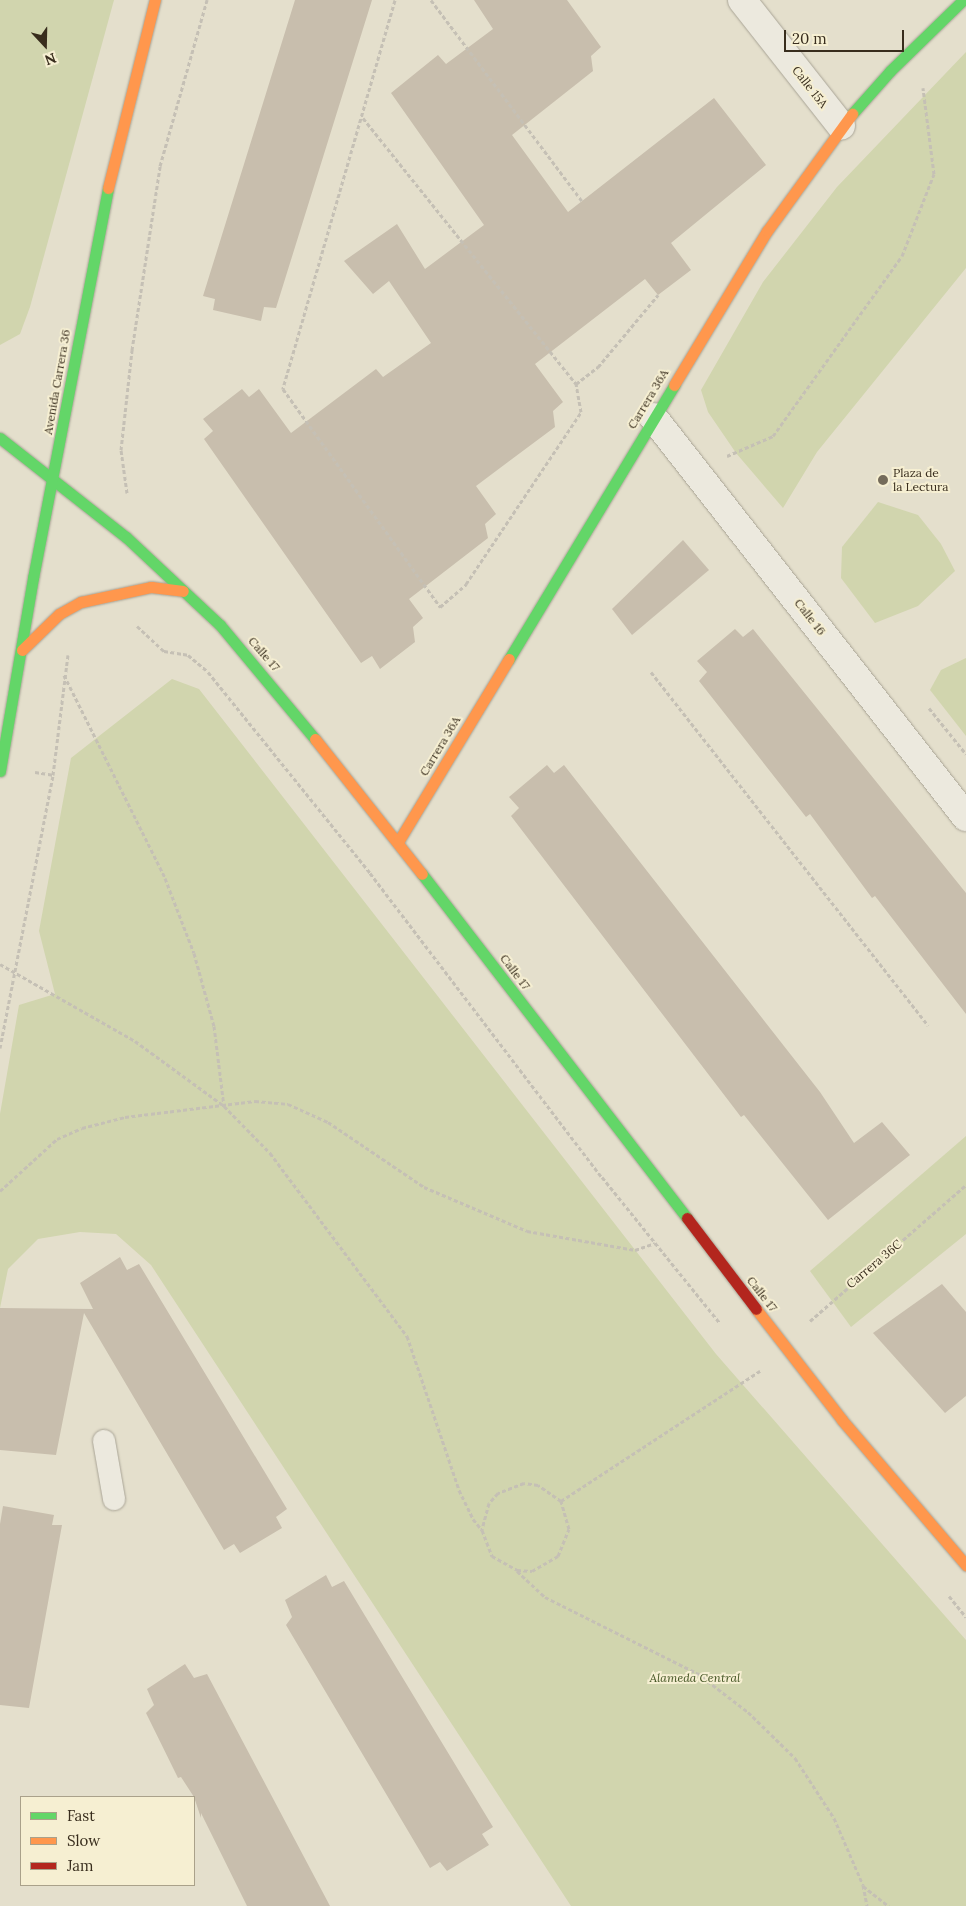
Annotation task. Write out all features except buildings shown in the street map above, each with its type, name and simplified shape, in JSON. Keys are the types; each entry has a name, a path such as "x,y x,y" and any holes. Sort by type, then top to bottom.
{"street":[{"name":"Avenida Carrera 36","path":"0,771 114,159 154,0"},
{"name":"Calle 15A","path":"742,0 841,126"},
{"name":"Carrera 36A","path":"398,842 767,231 841,126 910,52 963,0"},
{"name":"Calle 16","path":"653,417 966,817"},
{"name":"Calle 17","path":"0,438 126,537 220,625 268,680 398,842 842,1420 966,1565"},
{"path":"22,650 59,614 82,602 151,587 183,591"}],"lane":[{"path":"104,1442 114,1499"}],"path":[{"path":"126,537 146,513 126,493 121,450 132,350 160,166 206,0"},
{"path":"363,118 576,384 581,412 466,584 440,607 283,389 363,118 395,0"},
{"path":"431,0 582,201"},
{"path":"694,468 726,457 773,436 902,256 934,174 925,95 910,52"},
{"path":"576,384 598,367 658,295"},
{"path":"720,449 732,464"},
{"path":"105,596 164,651 188,655 208,672 370,873 656,1243 723,1326"},
{"path":"0,1048 52,775 64,674 82,602"},
{"path":"652,672 928,1025"},
{"path":"64,674 165,878 194,953 214,1026 224,1106"},
{"path":"923,701 966,754"},
{"path":"0,964 16,971 135,1041 224,1106 270,1153 407,1336 459,1490 473,1519 482,1530 492,1556 517,1570 544,1597 696,1673 748,1712 795,1758 834,1818 863,1885 867,1906"},
{"path":"0,1191 57,1139 82,1128 125,1117 255,1101 288,1104 328,1122 424,1187 527,1231 635,1250 656,1243"},
{"name":"Carrera 36C","path":"561,1501 759,1372 832,1300 966,1185"},
{"path":"753,1364 766,1379"},
{"path":"482,1530 488,1503 510,1486 538,1485 561,1501 570,1529 558,1556 532,1571 517,1570"},
{"path":"947,1594 966,1617"},
{"path":"863,1885 889,1906"}],"green space":[{"path":"0,0 114,0 30,307 20,334 0,345"},
{"path":"966,52 966,268 817,452 783,508 736,453 708,412 701,390 763,282 837,187"},
{"path":"878,502 918,515 941,544 955,571 918,606 875,623 841,578 842,547"},
{"path":"966,658 966,736 930,690 941,670"},
{"name":"Alameda Central","path":"172,679 199,689 716,1354 966,1640 966,1906 571,1906 151,1265 116,1234 80,1232 38,1239 8,1269 0,1308 0,1114 19,1005 55,994 39,931 71,758"},
{"path":"966,1136 966,1234 851,1327 810,1271"}],"traffic: fast":[{"path":"852,114 890,71 963,0"},
{"path":"0,771 33,578 108,188"},
{"path":"509,659 674,385"},
{"path":"0,438 126,537 220,625 315,739"},
{"path":"422,874 687,1218"}],"traffic: slow":[{"path":"108,188 155,0"},
{"path":"674,385 767,231 852,114"},
{"path":"22,650 59,614 81,602 151,587 183,591"},
{"path":"398,842 509,659"},
{"path":"315,739 422,874"},
{"path":"756,1309 842,1420 966,1565"}],"traffic: jam":[{"path":"687,1218 756,1309"}],"place":[{"name":"Plaza de la Lectura","path":"883,480"}]}
